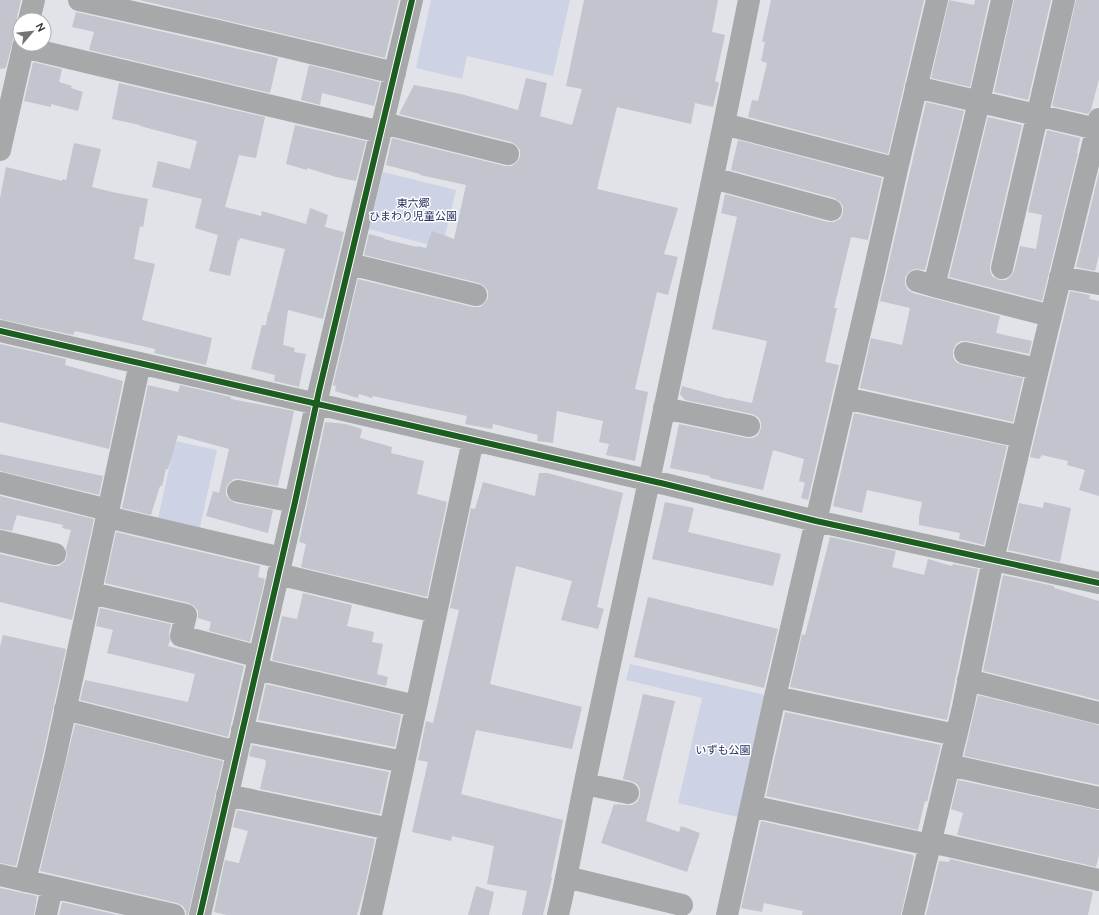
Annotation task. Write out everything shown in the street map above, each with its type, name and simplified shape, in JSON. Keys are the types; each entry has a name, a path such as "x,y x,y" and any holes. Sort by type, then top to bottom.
{"street":[{"path":"31,12 34,0"},
{"path":"79,0 395,73"},
{"path":"200,915 319,391 412,0"},
{"path":"558,915 749,0"},
{"path":"727,915 775,697 937,0"},
{"path":"1002,0 979,102 925,284 1051,316"},
{"path":"1002,268 1064,0"},
{"path":"0,150 22,52"},
{"path":"49,52 382,128 508,154"},
{"path":"913,915 956,735 993,560 1060,277 1097,134 1037,115 916,87"},
{"path":"724,124 897,169"},
{"path":"713,178 831,210"},
{"path":"350,264 476,295"},
{"path":"1060,277 1099,284"},
{"path":"0,331 649,481 816,522 1099,583"},
{"path":"965,353 1038,369"},
{"path":"25,881 91,593 140,363"},
{"path":"845,398 1022,437"},
{"path":"664,408 749,426"},
{"path":"371,915 473,440"},
{"path":"0,483 436,612"},
{"path":"238,491 295,502"},
{"path":"0,541 56,554"},
{"path":"91,593 186,615 181,636 258,663 416,706"},
{"path":"968,680 1099,713"},
{"path":"775,697 956,735"},
{"path":"65,709 237,752"},
{"path":"242,730 404,762"},
{"path":"949,765 1099,798"},
{"path":"585,784 628,793"},
{"path":"227,795 390,829"},
{"path":"751,806 1099,880"},
{"path":"0,875 174,915"},
{"path":"566,877 682,905"},
{"path":"46,915 52,887"}],"green space":[{"path":"431,0 570,0 553,76 467,56 462,79 416,68"},
{"name":"東六郷 ひまわり児童公園","path":"383,172 456,190 442,248 369,229"},
{"path":"175,441 217,450 199,532 157,523"},
{"name":"いずも公園","path":"630,664 769,696 742,818 678,803 702,698 626,680"}],"building":[{"path":"0,0 21,0 18,12 12,12 12,43 6,68 0,69"},
{"path":"139,0 399,0 385,58"},
{"path":"584,0 718,0 712,32 725,35 715,81 719,83 713,107 695,103 691,124 617,107 597,189 678,208 664,254 678,257 668,295 657,292 635,389 648,392 635,461 606,455 609,444 599,442 603,421 557,411 553,443 537,441 538,435 493,424 492,429 465,424 467,416 373,396 372,398 359,394 358,398 335,391 336,386 333,385 358,279 473,307 480,307 488,298 488,291 479,283 364,255 369,234 384,239 426,248 432,231 454,239 466,185 420,175 386,165 392,138 505,166 512,166 520,157 520,150 511,142 399,114 414,85 461,94 518,110 526,78 547,83 540,116 572,125 582,89 566,86"},
{"path":"771,0 924,0 888,154 748,117 752,100 758,101 767,63 761,61 765,42 762,42"},
{"path":"949,0 974,5 975,0 989,0 970,87 931,78"},
{"path":"1014,0 1051,0 1028,100 994,92"},
{"path":"1076,0 1099,0 1099,79 1091,110 1088,114 1052,106"},
{"path":"76,12 278,58 270,93 89,50 94,32 72,27"},
{"path":"33,62 62,69 59,82 72,86 71,88 83,92 78,111 51,104 51,107 24,101"},
{"path":"309,65 380,82 374,106 322,93 320,105 301,100"},
{"path":"119,83 265,117 256,158 239,155 225,207 261,216 262,211 306,224 310,208 328,215 325,227 344,232 323,319 288,310 283,345 295,348 294,352 306,354 299,387 274,381 275,375 251,369 262,325 266,325 268,312 269,313 285,249 240,238 239,241 238,240 230,276 209,271 218,235 195,228 202,199 152,187 158,161 190,169 197,141 140,125 112,119"},
{"path":"926,102 964,111 925,270 914,269 909,272 905,277 905,284 908,290 913,293 1000,316 996,333 1032,341 1029,354 967,341 961,341 956,344 953,350 953,357 956,362 962,365 1023,378 1013,422 860,388 871,338 902,345 910,308 880,301"},
{"path":"988,117 1022,125 990,265 990,271 993,277 1000,280 1006,280 1014,271 1020,246 1036,249 1042,215 1028,212 1047,130 1080,138 1078,153 1042,301 949,277"},
{"path":"295,125 366,141 356,181 286,164"},
{"path":"738,140 882,178 868,240 851,237 834,308 837,308 825,362 839,365 808,500 801,498 805,483 799,481 804,459 773,450 763,490 710,478 710,476 670,468 679,424 747,438 753,438 758,435 761,428 761,422 758,417 752,414 685,400 680,394 682,386 729,399 752,403 767,341 712,329 737,217 721,213 725,194 828,222 834,222 840,219 843,213 843,206 834,198 731,170"},
{"path":"74,143 101,149 92,187 148,199 143,227 140,226 134,259 155,264 142,320 212,338 206,365 154,353 155,349 75,331 73,335 0,319 0,198 6,167 62,181 63,179 66,180"},
{"path":"1099,172 1099,255 1095,271 1076,267"},
{"path":"1070,291 1090,295 1089,299 1099,301 1099,496 1079,490 1085,470 1067,465 1068,461 1042,455 1039,459 1030,457"},
{"path":"0,344 66,359 65,365 123,381 109,449 0,422"},
{"path":"148,385 178,392 180,385 231,397 231,399 294,411 278,486 234,479 226,488 226,495 235,503 273,510 268,533 206,516 213,491 219,493 229,449 178,435 168,469 166,469 162,486 160,486 151,515 122,508"},
{"path":"854,413 1007,446 984,545 959,539 960,533 919,525 922,502 867,490 862,513 833,506"},
{"path":"325,422 346,424 362,429 360,438 392,447 391,453 424,461 417,494 447,502 427,597 301,567 306,544 299,542"},
{"path":"0,454 103,476 99,495 0,471"},
{"path":"539,473 547,473 623,493 597,607 604,609 598,629 561,620 572,581 516,566 490,684 582,707 572,749 476,730 461,794 563,820 543,915 522,915 527,891 487,884 494,846 452,836 451,841 412,832 428,762 418,760 426,721 433,723 459,610 450,608 471,508 475,509 483,482 535,496"},
{"path":"0,496 94,519 72,620 0,602 0,554 52,566 59,566 67,557 66,549 71,530 62,528 63,525 17,515 12,531 0,529"},
{"path":"665,502 694,508 688,532 781,554 773,586 652,559"},
{"path":"1044,502 1071,508 1060,562 1008,550 1019,503 1043,508"},
{"path":"116,532 260,566 258,577 265,579 250,642 209,631 211,622 198,618 198,611 189,603 105,583"},
{"path":"830,537 896,551 892,567 924,575 928,559 952,566 953,564 978,569 947,720 790,687 802,634 805,635"},
{"path":"1003,575 1054,586 1054,588 1099,601 1099,700 983,671"},
{"path":"303,593 352,605 347,626 374,632 372,642 383,644 377,674 388,677 386,686 272,660 282,616 297,619"},
{"path":"648,597 778,629 764,688 634,657"},
{"path":"100,608 171,624 168,646 244,666 228,737 80,700 85,680 188,702 195,674 107,653 113,630 96,626"},
{"path":"3,635 66,649 43,755 16,866 0,863 0,647"},
{"path":"266,684 401,715 395,747 258,720"},
{"path":"643,694 675,701 646,821 679,832 681,826 700,833 687,872 601,843 614,804 632,805 637,802 640,796 640,789 637,784 623,779"},
{"path":"978,695 1099,725 1099,785 964,756"},
{"path":"785,712 941,745 927,802 925,801 918,830 766,796"},
{"path":"75,724 223,761 188,915 186,915 186,911 183,906 177,903 40,871"},
{"path":"252,745 389,772 380,814 260,789 266,760 249,756"},
{"path":"958,780 1099,810 1099,855 1096,867 957,835 963,813 951,809"},
{"path":"237,810 375,839 357,915 227,915 214,912 225,860 239,863 248,831 233,827"},
{"path":"761,821 913,855 901,915 802,915 803,911 764,903 762,912 741,908"},
{"path":"950,859 1093,892 1088,915 926,915 939,861 949,862"},
{"path":"476,886 494,892 489,915 468,915"},
{"path":"0,888 37,896 34,915 0,915"},
{"path":"62,902 118,915 59,915"}],"cycle path":[{"path":"200,915 319,391 412,0"},
{"path":"0,331 665,484 816,521 1099,583"}]}
